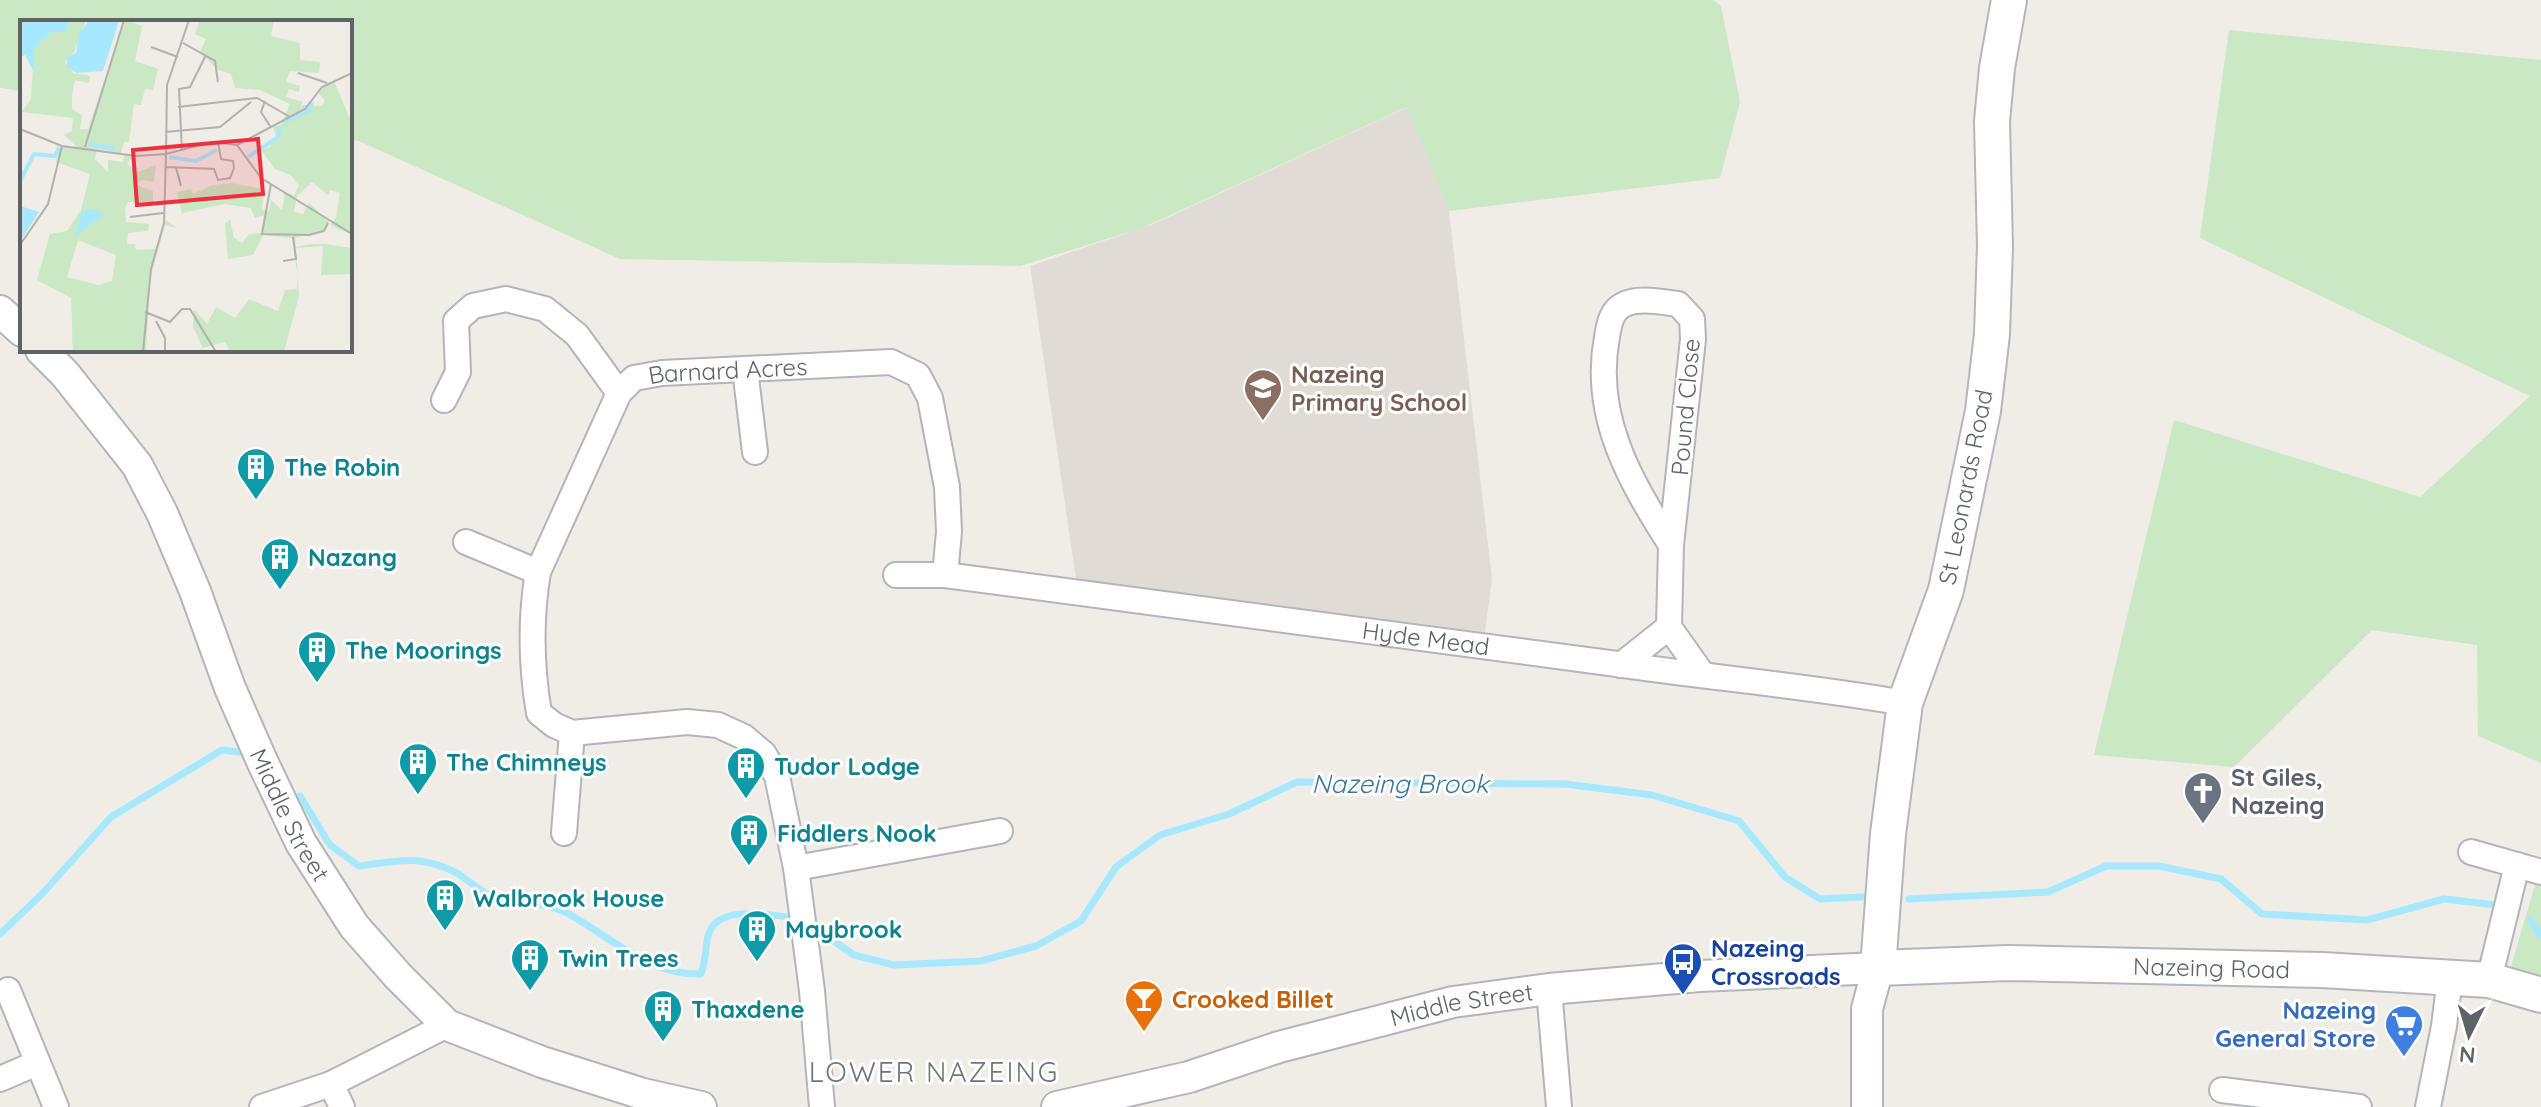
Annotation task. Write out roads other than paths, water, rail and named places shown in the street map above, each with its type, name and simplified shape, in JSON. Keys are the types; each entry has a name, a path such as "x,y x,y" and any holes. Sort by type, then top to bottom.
{"main road":[{"name":"St Leonards Road","path":"1878,968 1888,834 1905,703 1946,590 1983,411 1992,334 1995,246 1992,121 1997,68 2009,0"},
{"name":"Nazeing Road","path":"1878,968 2008,963 2322,970 2489,980 2541,995"}],"street":[{"path":"444,400 458,372 456,321 473,306 506,299 545,309 577,335 619,393"},
{"name":"Pound Close","path":"1669,627 1671,545 1693,339 1692,319 1678,304 1642,301 1621,305 1610,319 1603,355 1602,385 1618,450 1642,500 1671,545"},
{"path":"0,311 20,329"},
{"name":"Middle Street","path":"43,352 65,374 137,465 162,513 195,591 230,688 301,843 354,926 447,1025 542,1062 643,1094 701,1107"},
{"name":"Barnard Acres","path":"572,733 554,725 539,713 532,669 534,597 538,572 619,393 634,378 662,373 891,362 918,375 930,398 947,487 949,532 945,575"},
{"path":"745,369 755,452"},
{"path":"466,542 538,572"},
{"name":"Hyde Mead","path":"896,575 945,575 1837,691 1905,703"},
{"path":"1621,665 1669,627 1703,675"},
{"path":"564,833 572,733 687,722 718,725 744,737 764,754 777,776 796,868 812,991 822,1107"},
{"path":"796,868 1000,831"},
{"path":"2471,852 2541,872"},
{"path":"2489,980 2517,865"},
{"path":"1867,1107 1867,1009 1878,968"},
{"name":"Middle Street","path":"1057,1107 1189,1077 1279,1047 1453,1002 1549,989 1699,976 1878,968"},
{"path":"2428,1107 2450,978"},
{"path":"1549,989 1559,1107"},
{"path":"8,990 56,1107"},
{"path":"262,1107 331,1084 447,1025"},
{"path":"0,1079 37,1063"},
{"path":"331,1084 342,1107"},
{"path":"2222,1090 2359,1107"}],"waterway":[{"name":"Nazeing Brook","path":"0,934 42,894 111,817 222,750 239,752"},
{"name":"Nazeing Brook","path":"822,933 854,955 894,965 981,961 1036,946 1081,921 1116,867 1160,835 1229,814 1297,782 1565,784 1652,795 1739,821 1785,877 1820,899 1862,897"},
{"name":"Nazeing Brook","path":"300,796 330,845 359,866 407,860 442,866 491,896 551,907 569,914 647,962 682,973 701,974 708,936 721,919 743,914 790,917"},
{"name":"Nazeing Brook","path":"1909,899 2048,892 2106,866 2159,866 2221,879 2262,914 2367,920 2444,899 2496,905"},
{"name":"Nazeing Brook","path":"2530,920 2541,936"}],"place":[{"name":"Nazeing Primary School","path":"1263,422"},
{"name":"The Robin","path":"256,501"},
{"name":"Nazang","path":"280,591"},
{"name":"The Moorings","path":"317,684"},
{"name":"The Chimneys","path":"418,796"},
{"name":"Tudor Lodge","path":"746,800"},
{"name":"St Giles, Nazeing","path":"2203,825"},
{"name":"Fiddlers Nook","path":"749,867"},
{"name":"Walbrook House","path":"445,932"},
{"name":"Maybrook","path":"757,963"},
{"name":"Twin Trees","path":"530,992"},
{"name":"Nazeing Crossroads","path":"1683,996"},
{"name":"Crooked Billet","path":"1144,1033"},
{"name":"Thaxdene","path":"663,1043"},
{"name":"Nazeing General Store","path":"2404,1058"}],"district":[{"name":"LOWER NAZEING","path":"934,1071"}]}
